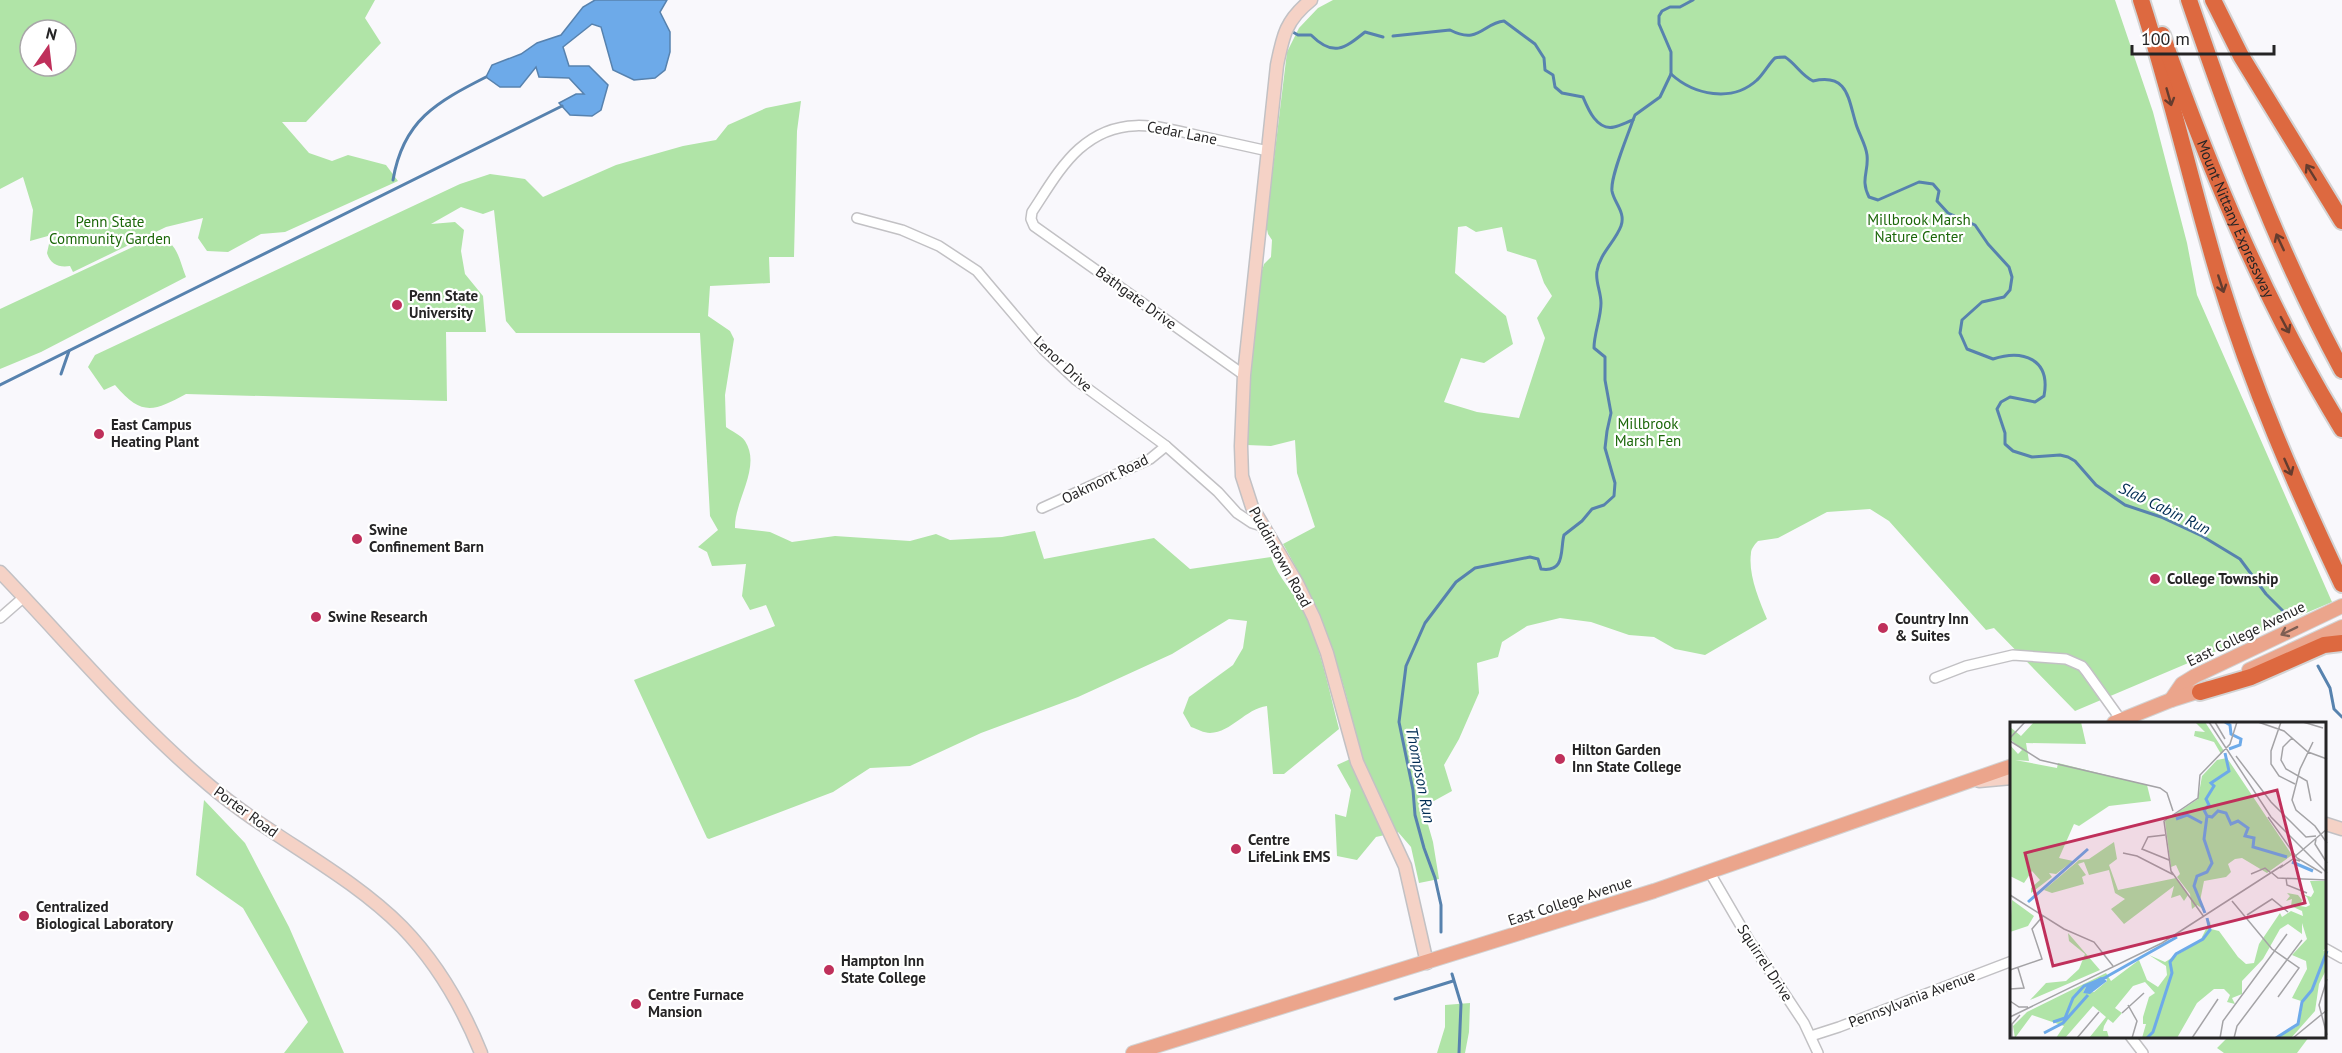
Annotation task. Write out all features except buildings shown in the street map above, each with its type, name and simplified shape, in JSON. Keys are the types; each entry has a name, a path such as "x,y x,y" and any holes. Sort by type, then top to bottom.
{"highway":[{"path":"2141,0 2220,281 2246,359 2274,435 2342,585"},
{"name":"Mount Nittany Expressway","path":"2150,0 2197,133 2235,224 2278,312 2342,429"},
{"name":"Mount Nittany Expressway","path":"2189,0 2229,120 2269,219 2342,370"},
{"path":"2213,0 2252,76 2342,221"},
{"path":"2200,692 2251,677 2324,645 2342,643"}],"main road":[{"name":"East College Avenue","path":"2171,700 2182,684 2195,676 2342,606"},
{"name":"East College Avenue","path":"2119,722 2171,700 2200,692 2342,627"},
{"name":"East College Avenue","path":"1132,1053 1710,873 2010,767"}],"street":[{"name":"Puddintown Road","path":"1311,0 1292,18 1282,38 1277,65 1245,375 1240,446 1242,476 1248,499 1314,618 1327,653 1357,762 1405,866 1427,963"},
{"name":"Cedar Lane","path":"1031,219 1032,212 1077,150 1094,137 1114,128 1156,125 1268,151"},
{"name":"Lenor Drive","path":"857,218 902,230 939,246 977,271 1044,350 1076,380 1166,446 1218,492 1237,513 1252,523 1265,527"},
{"name":"Bathgate Drive","path":"1031,219 1034,226 1245,375"},
{"name":"Oakmont Road","path":"1042,508 1150,459 1166,446"},
{"name":"Porter Road","path":"0,572 150,731 194,772 236,806 355,889 400,926 446,980 462,1009 481,1053"},
{"path":"0,618 24,597"},
{"path":"1935,678 1966,666 2013,655 2066,659 2082,666 2119,722"},
{"path":"1963,783 2010,777"},
{"path":"2327,825 2342,829"},
{"name":"Squirrel Drive","path":"1710,873 1810,1036 1818,1053"},
{"path":"2327,950 2342,958"},
{"name":"Pennsylvania Avenue","path":"1810,1036 2010,962"},
{"path":"2132,1038 2143,1053"}],"green space":[{"name":"Penn State Community Garden","path":"0,0 375,0 365,18 381,43 306,122 282,122 309,153 332,161 348,155 386,165 398,181 285,232 261,234 228,252 207,251 198,238 203,218 166,227 73,272 70,266 55,264 48,257 49,244 55,234 30,241 33,210 23,177 0,189"},
{"name":"Millbrook Marsh Nature Center","path":"1333,0 2115,0 2153,112 2187,243 2197,295 2332,602 2075,711 1994,628 1986,630 1889,521 1870,509 1827,512 1778,538 1758,541 1752,548 1751,570 1767,619 1705,655 1675,649 1654,637 1629,635 1591,622 1560,618 1527,626 1502,642 1498,657 1477,663 1479,693 1459,739 1444,765 1452,791 1423,807 1433,842 1439,879 1419,883 1411,847 1398,832 1376,837 1357,860 1337,856 1335,814 1346,817 1351,790 1337,765 1359,755 1354,727 1331,646 1309,594 1283,544 1315,527 1297,473 1295,440 1271,446 1247,445 1249,385 1260,277 1264,264 1271,257 1272,240 1266,225 1287,52 1299,28 1318,8","holes":["1466,226 1476,232 1502,227 1507,251 1536,260 1544,283 1552,296 1537,318 1545,338 1519,418 1477,412 1444,402 1461,358 1484,363 1513,344 1506,316 1455,273 1458,227"]},
{"path":"801,101 797,131 794,257 769,257 770,283 710,286 708,316 730,331 734,339 725,395 726,427 745,441 749,451 749,473 735,528 770,532 792,542 835,536 910,541 936,534 950,540 1002,537 1035,531 1044,559 1154,538 1190,569 1271,557 1311,627 1339,729 1284,774 1273,774 1267,706 1252,711 1225,729 1210,733 1191,727 1183,713 1189,697 1233,665 1243,648 1247,621 1229,619 1172,654 1078,697 981,733 910,766 870,768 833,792 707,838 634,680 775,626 766,605 750,610 742,596 746,564 712,566 707,552 698,547 718,530 710,516 700,333 516,333 506,321 494,210 483,214 461,207 431,224 455,222 464,230 461,251 465,274 483,296 486,332 446,332 447,401 186,394 165,404 149,408 133,402 115,385 104,390 88,367 95,355 460,184 490,174 525,179 543,197 616,165 683,146 716,140 728,125 766,108"},
{"path":"152,238 167,241 172,245 186,277 41,352 0,369 0,309"},
{"path":"204,800 245,843 289,927 344,1053 284,1053 308,1022 243,908 196,875"},
{"path":"1470,1003 1469,1032 1465,1053 1437,1053 1445,1027 1445,1005"},
{"path":"2227,1038 2308,1038 2297,1053 2224,1053 2217,1048"}],"water":[{"path":"595,0 667,0 660,12 670,32 670,52 665,70 655,78 634,80 613,70 601,27 592,24 563,47 569,66 589,66 608,85 601,110 592,116 570,115 559,103 576,94 584,94 569,78 539,77 536,67 520,87 500,87 486,77 492,65 521,54 537,43 561,35 583,7"}],"waterway":[{"name":"Slab Cabin Run","path":"1693,0 1680,7 1670,7 1662,11 1659,16 1659,24 1671,52 1671,74 1691,87 1713,94 1725,94 1747,87 1759,78 1775,58 1785,57 1813,81 1825,79 1840,84 1848,97 1866,151 1865,185 1869,197 1878,200 1919,182 1933,184 1939,191 1937,201 1948,213 1975,225 1988,244 2009,267 2012,277 2010,290 2004,297 1982,302 1962,320 1960,333 1967,349 1993,359 2015,355 2024,357 2039,365 2043,373 2044,396 2035,402 2010,397 2001,402 1997,409 2005,433 2005,444 2013,451 2032,457 2060,455 2068,457 2075,461 2096,485 2125,505 2161,517 2202,536 2240,559 2266,594 2283,611"},
{"path":"1393,36 1450,30 1468,35 1504,21 1535,44 1544,58 1545,70 1553,75 1555,87 1562,93 1583,97 1594,118 1603,126 1614,127 1633,120"},
{"path":"1291,31 1298,35 1311,35 1332,48 1351,43 1365,32 1383,37"},
{"name":"Thompson Run","path":"1441,932 1441,905 1415,815 1413,790 1399,722 1406,666 1425,623 1456,582 1475,568 1530,557 1538,559 1541,569 1555,567 1560,559 1564,535 1582,521 1592,509 1604,505 1614,496 1615,483 1605,448 1611,413 1605,380 1605,357 1594,348 1601,303 1597,271 1601,259 1621,226 1622,216 1613,195 1612,185 1616,166 1633,120 1635,115 1660,97 1671,74"},
{"path":"393,180 405,142 425,115 452,95 486,77"},
{"path":"0,385 562,106"},
{"path":"61,374 69,351"},
{"name":"Slab Cabin Run","path":"2318,666 2330,688 2334,709 2342,717"},
{"path":"1452,974 1461,1004 1459,1053"},
{"path":"1395,999 1453,981"}],"place":[{"name":"Penn State University","path":"397,305"},
{"name":"East Campus Heating Plant","path":"99,434"},
{"name":"Swine Confinement Barn","path":"357,539"},
{"name":"College Township","path":"2155,579"},
{"name":"Swine Research","path":"316,617"},
{"name":"Country Inn & Suites","path":"1883,628"},
{"name":"Hilton Garden Inn State College","path":"1560,759"},
{"name":"Centre LifeLink EMS","path":"1236,849"},
{"name":"Centralized Biological Laboratory","path":"24,916"},
{"name":"Hampton Inn State College","path":"829,970"},
{"name":"Centre Furnace Mansion","path":"636,1004"}],"park label":[{"name":"Millbrook Marsh Fen","path":"1648,432"}]}
